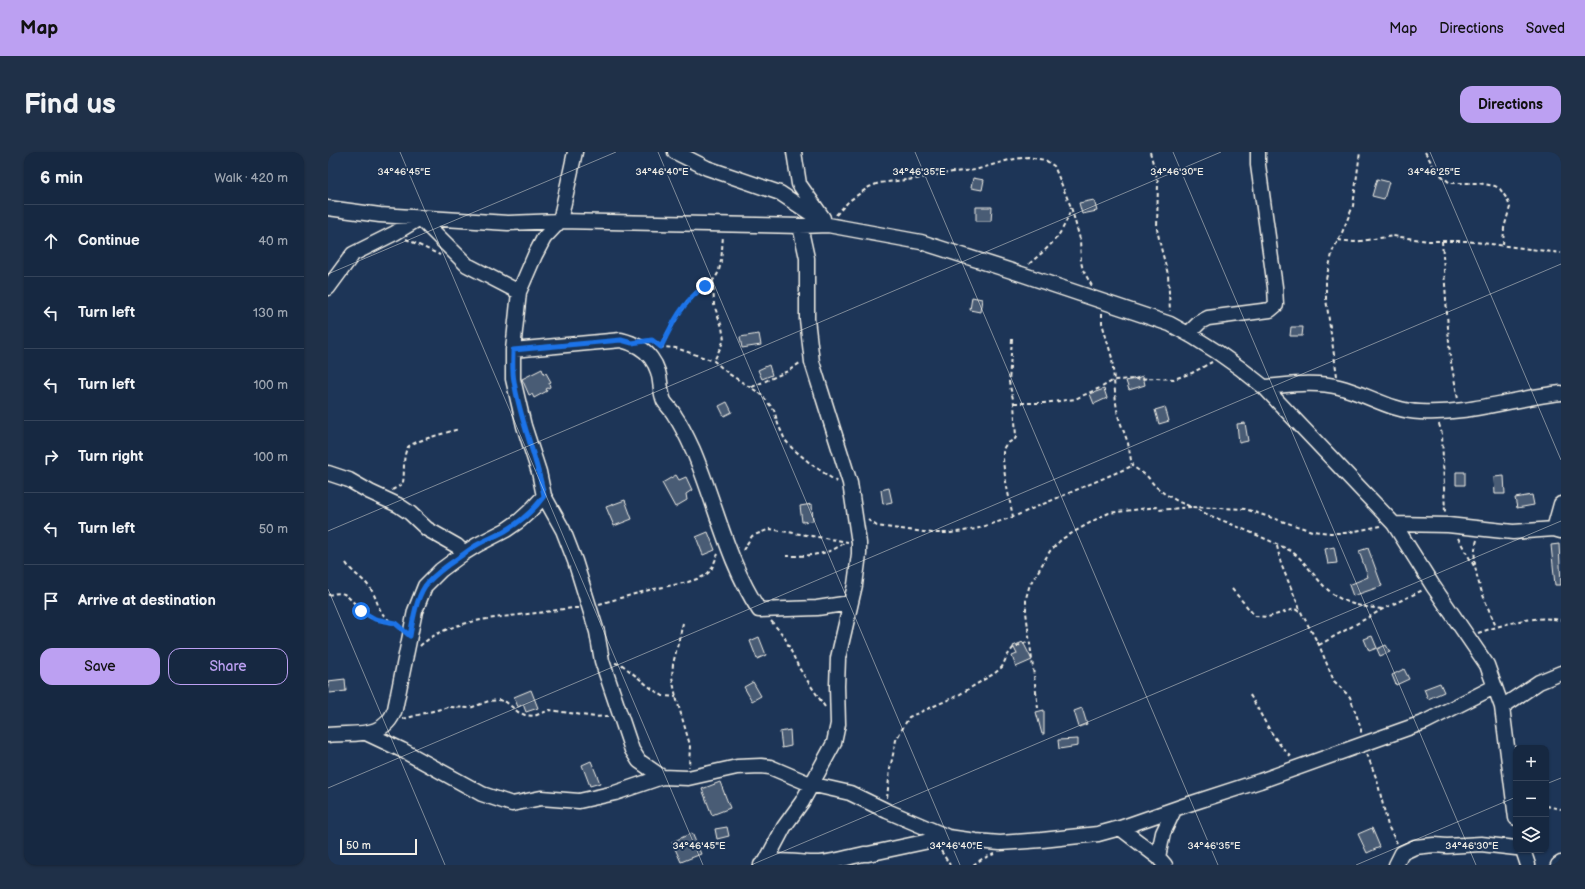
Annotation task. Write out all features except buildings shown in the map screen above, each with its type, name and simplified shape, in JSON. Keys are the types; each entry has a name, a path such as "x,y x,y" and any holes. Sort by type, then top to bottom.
{"street":[{"path":"575,152 560,221 544,238 519,292 513,350 513,379 517,400 539,472 544,496 563,530 591,609 602,661 620,718 632,750 640,761 662,777"},
{"path":"675,152 707,168 780,193 828,225"},
{"path":"794,152 799,184 828,225"},
{"path":"1188,334 1200,322 1208,318 1270,310 1276,305 1275,287 1259,172 1258,152"},
{"path":"328,208 380,215 508,223 560,221 800,226 828,225 921,242 1170,324 1223,356 1264,387 1394,524 1433,586 1487,665 1502,707 1516,817"},
{"path":"328,288 353,254 395,233 420,218"},
{"path":"420,218 467,265 519,292"},
{"path":"763,864 784,827 802,802 810,784 829,754 837,732 838,658 855,585 859,554 853,542 850,483 821,393 810,352 807,319 807,258 800,226"},
{"path":"513,350 621,340 632,343 646,352 651,358 659,374 662,396 693,449 732,559 745,588 759,610 817,608 850,603"},
{"path":"1264,387 1307,384 1338,387 1363,394 1392,407 1420,412 1461,410 1561,393"},
{"path":"328,473 348,480 403,508 427,529 457,546 464,553"},
{"path":"328,735 343,733 366,733 380,728 392,718 415,611 426,586 442,570 464,553 513,526 530,512 544,496"},
{"path":"1394,524 1448,525 1513,532 1558,530 1561,504"},
{"path":"1502,707 1539,682 1552,675 1561,673"},
{"path":"366,733 402,750 482,794 512,804 541,798 579,801 615,793 662,777 688,778 737,767 761,766 770,768 810,784 850,793 887,811 948,837 976,841 1000,842 1098,834 1120,828 1425,722 1494,687"},
{"path":"1161,861 1163,833 1174,810"},
{"path":"1120,828 1161,861"},
{"path":"763,864 788,861 812,863 834,861 948,837"},
{"path":"1399,859 1415,847 1434,844 1447,846 1481,844 1513,848"},
{"path":"1524,853 1528,865"}],"path":[{"path":"1150,152 1158,182 1157,229 1168,274 1170,324"},
{"path":"1338,387 1326,299 1328,265 1333,250 1353,206 1360,152"},
{"path":"1424,152 1437,172 1450,183 1478,183 1494,186 1500,189 1507,198 1510,207 1504,228 1503,245"},
{"path":"828,225 839,210 849,201 869,187 879,184 975,170 1009,160 1028,157 1045,160 1054,166 1071,207 1080,239 1081,262 1102,302 1102,323 1110,348 1118,416 1128,443 1132,466 1147,476 1155,486 1165,494 1192,508"},
{"path":"1021,274 1060,235 1071,207"},
{"path":"661,347 681,310 697,292 713,281 719,270 725,224"},
{"path":"395,233 445,258"},
{"path":"1338,240 1354,242 1393,236 1442,241 1468,241 1561,253"},
{"path":"1442,241 1450,357 1461,410"},
{"path":"713,281 714,305 724,334 724,340 714,361"},
{"path":"1012,339 1009,382 1014,403 1016,437 1005,445 1002,451 1013,517"},
{"path":"652,340 661,347 676,348 714,361 745,385 752,387 770,403 785,440 792,448 839,484"},
{"path":"752,387 788,371 806,358 810,352"},
{"path":"1014,403 1044,403 1075,398 1102,387 1114,380 1156,378 1174,379 1192,373 1223,356"},
{"path":"1434,412 1442,434 1444,504 1448,525 1458,538 1474,566 1496,627"},
{"path":"386,499 389,493 404,482 408,447 412,444 459,429"},
{"path":"866,516 869,522 877,526 940,534 976,529 1013,517 1132,466"},
{"path":"1038,708 1026,598 1030,584 1050,551 1062,539 1109,513 1157,507 1159,510 1192,508 1245,509 1312,531 1330,533 1345,533 1394,524"},
{"path":"1197,508 1206,514 1289,550 1299,557 1322,583 1342,600 1361,607 1383,609"},
{"path":"732,559 742,550 752,536 770,528 853,542"},
{"path":"1474,566 1475,548 1482,529"},
{"path":"786,556 815,556 853,542"},
{"path":"1278,546 1281,564 1302,614 1319,645 1334,681 1350,697 1354,707 1361,728 1362,745 1377,780 1388,826 1399,859"},
{"path":"405,661 424,642 462,624 500,616 522,615 576,608 591,609 604,602 700,578 711,570 719,552"},
{"path":"346,563 350,570 372,589 380,612 390,621"},
{"path":"1319,645 1383,609 1433,586"},
{"path":"1232,589 1255,616 1268,617 1296,609 1302,614"},
{"path":"328,595 337,593 346,595 361,611 370,617 395,623 410,636"},
{"path":"759,610 784,636 799,668 826,709"},
{"path":"1468,637 1522,620 1546,618 1561,620"},
{"path":"683,623 673,664 672,677 676,697 690,745 688,778"},
{"path":"887,811 892,756 896,740 909,717 957,696 995,673 1002,667 1013,648 1030,641"},
{"path":"602,661 621,664 663,696 676,697"},
{"path":"1250,695 1282,749 1302,766"},
{"path":"388,722 448,707 470,708 489,701 499,700 506,702 524,715 534,716 550,710 620,718"},
{"path":"1549,807 1561,809"},
{"path":"934,840 950,865"}],"route":[{"path":"361,611 375,619 395,623 410,636 415,611 426,586 432,579 464,553 506,530 519,521 530,512 544,496 539,472 517,400 513,379 513,350 621,340 632,343 652,340 661,347 674,320 681,310 693,296 705,286"}]}
